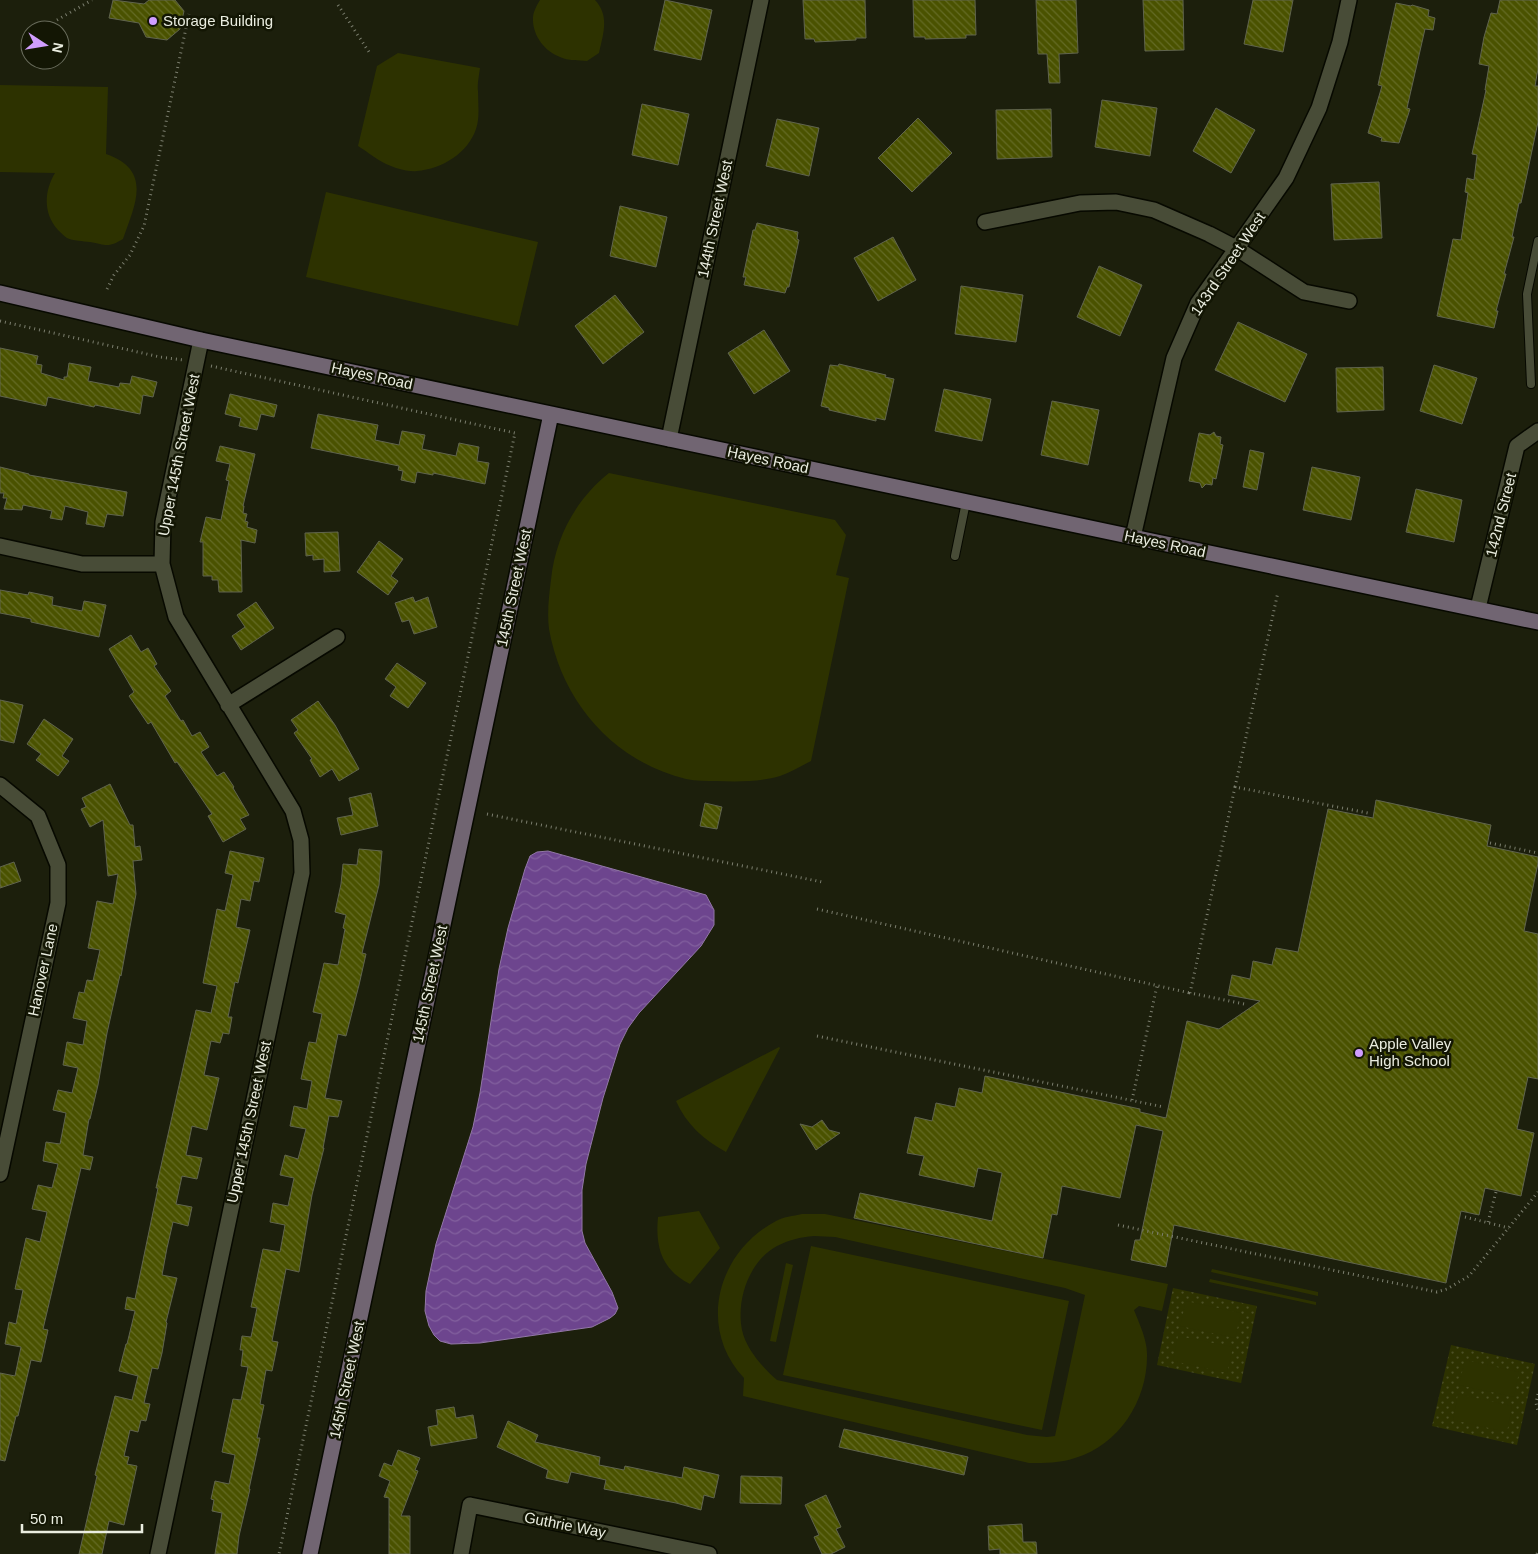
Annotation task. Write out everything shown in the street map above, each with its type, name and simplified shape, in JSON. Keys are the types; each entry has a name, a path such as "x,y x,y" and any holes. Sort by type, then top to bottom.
{"street":[{"name":"144th Street West","path":"669,439 761,0"},
{"name":"143rd Street West","path":"1133,537 1174,358 1198,303 1286,178 1319,108 1340,42 1349,0"},
{"path":"985,222 1080,203 1116,202 1154,210 1236,248 1304,292 1349,300"},
{"name":"Hayes Road","path":"0,293 201,340 1538,622"},
{"name":"Upper 145th Street West","path":"158,1554 302,873 301,840 293,811 176,618 162,564 163,522 201,340"},
{"name":"145th Street West","path":"310,1554 551,414"},
{"name":"142nd Street","path":"1478,608 1518,446 1538,432"},
{"path":"0,546 82,564 162,564"},
{"path":"228,705 336,637"},
{"name":"Hanover Lane","path":"0,785 38,816 58,865 58,903 0,1174"},
{"name":"Guthrie Way","path":"461,1554 470,1505 710,1554"}],"lane":[{"path":"1531,384 1527,294 1538,241"},
{"path":"955,556 966,502"}],"path":[{"path":"57,20 92,0"},
{"path":"338,5 369,52"},
{"path":"107,289 114,275 130,255 144,226 189,14"},
{"path":"0,321 515,433 279,1554"},
{"path":"1190,993 1278,592"},
{"path":"1235,787 1368,813"},
{"path":"487,814 822,882"},
{"path":"1490,843 1538,853"},
{"path":"816,909 1244,1004"},
{"path":"1132,1100 1157,986"},
{"path":"817,1036 1164,1107"},
{"path":"1488,1222 1496,1192"},
{"path":"1118,1225 1437,1292 1447,1289 1469,1276 1538,1192"},
{"path":"1465,1217 1509,1228"},
{"path":"1538,1394 1536,1403 1538,1410"}],"green space":[{"path":"540,0 595,0 603,12 604,19 599,53 587,61 566,59 549,51 540,42 533,24 536,6"},
{"path":"398,53 480,68 478,120 472,138 453,158 426,170 407,171 394,167 382,162 358,146 377,66"},
{"path":"0,85 108,87 106,154 121,161 130,169 135,179 137,190 132,214 123,239 114,244 107,245 67,238 53,224 48,210 47,195 55,173 0,172"},
{"path":"326,192 538,242 518,326 306,277"},
{"path":"609,473 835,520 846,535 836,575 849,578 811,761 772,778 748,781 701,781 686,779 660,770 636,758 614,743 595,725 579,704 566,681 556,656 549,629 548,610 553,564 562,535 577,507 597,483"},
{"path":"779,1047 726,1152 696,1131 676,1101"},
{"path":"699,1211 720,1248 690,1284 673,1272 662,1256 659,1248 658,1217"},
{"path":"802,1214 825,1214 1168,1284 1162,1311 1139,1306 1134,1310 1147,1348 1146,1371 1137,1403 1118,1431 1091,1452 1064,1461 1029,1463 743,1396 744,1378 729,1358 721,1337 718,1315 720,1292 728,1271 740,1252 756,1235 779,1220","holes":["804,1237 835,1237 1065,1288 1085,1295 1055,1436 1027,1435 777,1380 751,1351 744,1337 741,1306 747,1282 759,1261 777,1246 790,1240"]},
{"path":"811,1246 1069,1301 1042,1430 783,1375"},
{"path":"786,1263 793,1265 776,1342 770,1341"},
{"path":"1212,1269 1318,1292 1318,1296 1211,1272"},
{"path":"1210,1279 1316,1302 1316,1305 1209,1282"},
{"path":"1173,1288 1257,1306 1241,1383 1157,1365"},
{"path":"1186,1301 1241,1313 1235,1338 1180,1326"},
{"path":"1178,1336 1233,1347 1227,1373 1173,1361"},
{"path":"1451,1345 1535,1364 1517,1445 1432,1426"},
{"path":"1465,1360 1519,1372 1514,1397 1459,1385"},
{"path":"1458,1394 1512,1406 1507,1432 1453,1420"}],"water":[{"path":"548,851 706,895 714,910 714,925 701,946 639,1013 628,1028 620,1044 603,1098 586,1164 582,1190 582,1231 585,1243 612,1292 618,1308 615,1314 592,1327 480,1343 451,1344 440,1341 429,1326 425,1311 426,1291 436,1244 473,1127 499,969 508,928 530,856 537,852"}],"building":[{"name":"Storage Building","path":"113,0 144,4 149,0 175,0 184,11 180,29 167,40 146,37 139,23 109,18"},
{"path":"665,0 712,10 701,60 654,50"},
{"path":"803,0 865,0 866,38 815,42 814,39 805,39"},
{"path":"913,0 975,0 976,35 966,35 966,38 925,39 925,37 914,37"},
{"path":"1036,0 1076,0 1078,53 1059,54 1060,83 1049,83 1047,54 1038,54"},
{"path":"1143,0 1183,0 1184,50 1145,51"},
{"path":"1253,0 1293,0 1283,52 1244,44"},
{"path":"1500,0 1538,0 1538,69 1535,86 1538,86 1538,122 1521,203 1519,203 1512,237 1514,237 1504,274 1506,274 1496,311 1498,311 1494,328 1437,316 1453,239 1461,240 1468,193 1465,192 1467,178 1474,180 1477,155 1472,154 1486,90 1489,66 1479,64 1491,13 1497,14"},
{"path":"1396,3 1429,10 1428,16 1435,18 1433,30 1425,29 1407,108 1410,109 1399,143 1381,141 1382,138 1368,133 1382,86 1378,85"},
{"path":"1102,100 1157,108 1150,156 1095,147"},
{"path":"642,104 689,114 678,165 632,155"},
{"path":"1216,108 1255,130 1231,173 1193,151"},
{"path":"1051,109 1052,157 997,159 996,110"},
{"path":"918,118 952,153 912,192 878,158"},
{"path":"777,119 819,128 809,176 766,166"},
{"path":"1379,182 1382,238 1334,240 1331,184"},
{"path":"620,206 667,217 656,267 610,256"},
{"path":"757,223 798,232 797,239 799,240 789,287 787,287 785,293 744,285 746,277 743,277 753,230 755,230"},
{"path":"893,237 916,280 878,301 854,258"},
{"path":"1099,266 1142,285 1120,336 1077,317"},
{"path":"961,286 1023,295 1016,342 955,334"},
{"path":"615,295 644,332 603,364 575,326"},
{"path":"1238,322 1307,354 1285,402 1215,370"},
{"path":"764,330 790,371 754,394 728,353"},
{"path":"0,348 38,356 36,364 42,365 41,373 64,380 64,377 67,377 69,363 91,367 88,381 119,387 120,383 130,384 132,376 157,382 153,397 143,395 140,414 48,397 46,406 0,396"},
{"path":"839,364 886,375 885,377 894,379 885,420 876,418 876,421 829,410 829,408 821,406 830,365 838,366"},
{"path":"1434,365 1477,378 1462,424 1420,411"},
{"path":"1383,367 1384,410 1337,412 1336,368"},
{"path":"944,389 991,399 982,441 935,431"},
{"path":"230,394 277,405 274,417 261,414 257,430 239,426 241,418 225,414"},
{"path":"1052,401 1099,410 1088,465 1041,455"},
{"path":"318,414 378,425 375,440 399,445 402,431 425,435 422,449 456,456 459,443 479,447 477,461 489,463 485,484 433,473 433,475 417,472 415,483 401,480 403,471 398,470 399,466 311,448"},
{"path":"1214,432 1216,436 1221,437 1220,444 1223,445 1216,479 1213,478 1212,485 1206,484 1202,488 1200,483 1189,481 1199,433 1210,435"},
{"path":"220,446 255,454 243,513 247,514 245,521 248,522 247,527 257,530 255,543 241,540 242,592 219,592 218,580 212,580 212,576 203,576 203,542 200,542 206,517 221,520 229,481 226,480 230,464 216,461"},
{"path":"1250,450 1264,453 1257,490 1243,487"},
{"path":"0,467 29,475 127,492 123,516 107,514 104,527 86,524 88,512 65,506 62,520 50,518 52,511 23,505 22,510 4,509 7,498 3,498 4,493 0,493"},
{"path":"1312,467 1360,477 1351,520 1303,510"},
{"path":"1416,489 1462,500 1454,542 1406,532"},
{"path":"338,532 340,571 324,572 324,559 313,560 313,555 306,556 305,533"},
{"path":"379,541 403,559 391,576 398,581 388,595 357,572"},
{"path":"0,590 28,595 29,592 53,597 52,605 82,611 84,601 106,605 99,637 0,613"},
{"path":"413,597 415,602 428,597 437,627 414,634 409,620 402,622 395,603"},
{"path":"256,602 274,628 241,650 232,636 245,627 237,615"},
{"path":"131,635 141,652 148,648 157,664 154,666 171,691 165,696 192,736 200,732 209,747 201,752 217,776 224,772 249,815 240,819 246,829 223,842 208,816 212,814 177,762 175,763 151,722 148,724 129,696 134,692 109,649"},
{"path":"397,663 426,683 408,708 390,696 396,687 385,679"},
{"path":"0,700 23,705 14,743 0,740"},
{"path":"318,701 335,725 359,769 339,781 332,769 320,777 310,760 312,759 294,733 298,730 291,720"},
{"path":"44,719 73,739 62,756 69,761 58,776 36,760 41,754 27,744"},
{"path":"110,784 130,825 133,825 135,847 140,846 142,860 133,861 136,894 121,976 107,1033 83,1155 93,1157 90,1170 81,1168 43,1329 48,1330 41,1362 31,1360 5,1461 0,1460 0,1373 15,1376 21,1347 5,1344 9,1322 16,1324 23,1290 15,1289 26,1238 40,1242 47,1212 32,1209 38,1185 52,1188 58,1164 43,1161 46,1142 60,1144 66,1113 53,1110 58,1090 72,1093 78,1068 63,1065 67,1042 83,1045 87,1021 73,1018 79,992 84,993 87,980 93,981 100,950 88,948 97,901 113,904 118,874 108,876 103,820 90,827 81,809 86,807 82,798"},
{"path":"371,793 378,826 341,835 337,818 353,815 349,798"},
{"name":"Apple Valley High School","path":"1376,800 1491,825 1487,846 1538,857 1524,931 1538,934 1538,1079 1528,1077 1517,1129 1534,1133 1521,1196 1485,1188 1479,1215 1461,1211 1446,1283 1174,1225 1166,1267 1131,1260 1135,1240 1140,1240 1163,1131 1136,1125 1120,1198 1062,1186 1057,1215 1052,1214 1043,1258 854,1218 860,1193 992,1221 1002,1173 978,1168 974,1187 919,1175 924,1156 907,1153 915,1117 932,1121 936,1103 955,1107 959,1088 982,1093 985,1076 1140,1109 1140,1112 1166,1118 1187,1021 1219,1029 1260,1001 1228,995 1232,975 1250,979 1253,961 1272,965 1276,948 1298,952 1328,809 1373,818"},
{"path":"705,803 722,807 717,829 700,826"},
{"path":"359,849 382,851 379,885 362,953 366,954 359,985 346,1036 338,1034 325,1098 342,1101 338,1117 329,1116 324,1148 312,1195 299,1272 286,1269 272,1341 278,1342 272,1371 266,1370 260,1404 264,1405 257,1438 260,1438 239,1536 237,1554 215,1554 222,1513 212,1511 214,1500 211,1499 215,1481 229,1484 235,1455 222,1452 233,1399 241,1400 248,1367 241,1366 243,1350 240,1350 242,1336 251,1337 257,1308 251,1307 263,1249 280,1252 285,1225 270,1222 273,1203 288,1206 294,1178 280,1175 285,1155 298,1159 306,1129 290,1126 294,1106 307,1109 312,1081 301,1079 309,1042 316,1043 322,1014 313,1012 324,963 338,965 346,915 335,912 343,864 357,865"},
{"path":"230,851 264,858 259,882 254,881 250,901 241,899 236,927 250,930 238,983 235,982 228,1017 232,1017 229,1034 223,1033 220,1043 211,1041 204,1075 219,1078 207,1130 192,1126 186,1155 202,1158 197,1179 182,1176 176,1204 192,1207 188,1226 173,1222 167,1248 162,1275 177,1278 166,1322 162,1353 158,1369 152,1368 144,1403 150,1404 146,1421 141,1420 138,1432 130,1430 124,1456 129,1457 127,1464 137,1466 124,1525 109,1521 102,1554 79,1554 97,1476 95,1475 115,1396 132,1400 138,1376 119,1371 135,1311 125,1309 127,1297 135,1299 158,1188 156,1188 196,1010 211,1013 217,986 203,983 217,909 225,911 233,875 225,873"},
{"path":"14,862 21,881 0,888 0,867"},
{"path":"822,1120 829,1130 840,1133 816,1150 800,1124 812,1127"},
{"path":"454,1407 456,1418 473,1415 477,1438 431,1446 428,1427 438,1425 436,1410"},
{"path":"508,1421 538,1435 535,1442 600,1457 599,1465 624,1470 625,1466 682,1478 684,1467 719,1475 714,1498 704,1495 701,1510 676,1503 604,1489 606,1480 571,1472 568,1483 546,1478 548,1470 497,1447"},
{"path":"844,1429 968,1457 964,1475 839,1447"},
{"path":"398,1450 420,1458 415,1470 418,1471 401,1516 410,1516 410,1554 389,1554 389,1498 384,1497 390,1481 379,1476 384,1463 392,1466"},
{"path":"741,1476 782,1477 781,1504 740,1503"},
{"path":"826,1495 841,1527 836,1529 845,1547 831,1554 822,1554 814,1537 819,1535 805,1505"},
{"path":"1022,1524 1023,1542 1036,1542 1037,1554 1000,1554 1000,1549 989,1550 988,1526"}],"place":[{"name":"Storage Building","path":"153,21"},
{"name":"Apple Valley High School","path":"1359,1053"}]}
